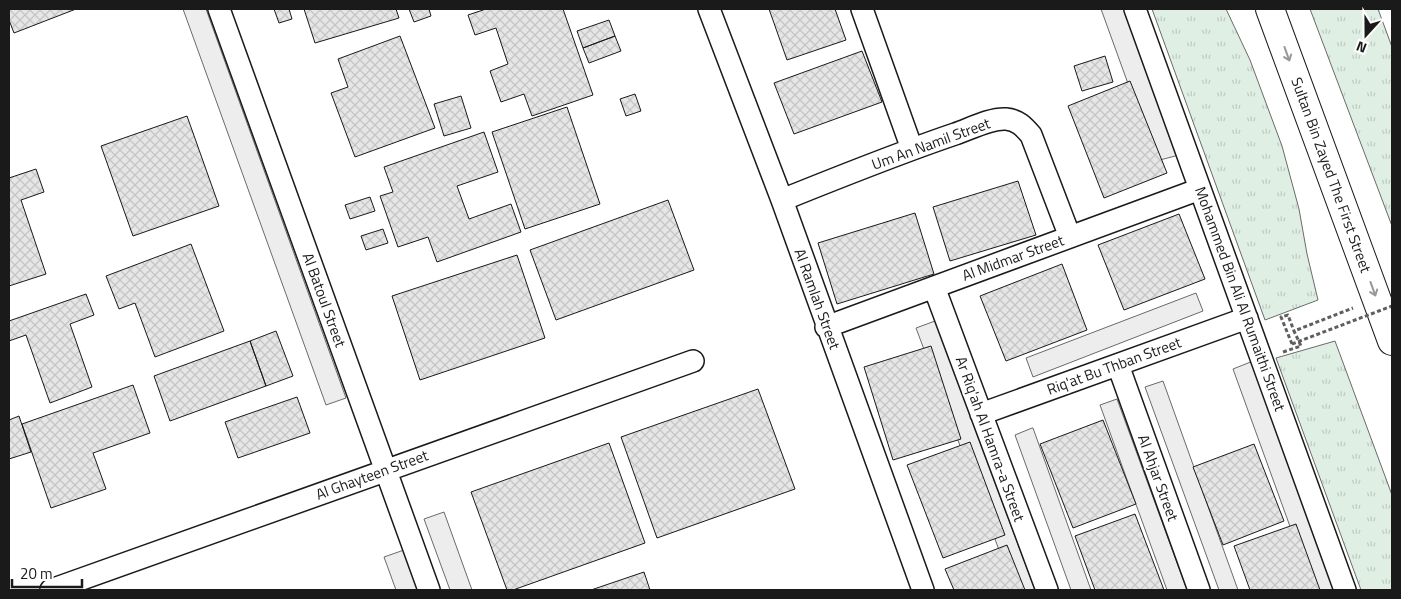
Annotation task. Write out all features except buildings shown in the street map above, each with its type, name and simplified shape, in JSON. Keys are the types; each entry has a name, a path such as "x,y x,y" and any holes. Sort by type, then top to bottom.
{"main road":[{"name":"Sultan Bin Zayed The First Street","path":"1270,9 1384,302 1392,340"}],"street":[{"name":"Al Batoul Street","path":"219,9 429,590"},
{"name":"Al Ramlah Street","path":"709,9 782,200 922,590"},
{"path":"862,9 912,149"},
{"name":"Mohammed Bin Ali Al Rumaithi Street","path":"1135,9 1345,590"},
{"name":"Um An Namil Street","path":"782,200 912,149 1006,119 1017,121 1031,135 1070,237"},
{"name":"Al Midmar Street","path":"826,327 1200,190"},
{"name":"Ar Riq'ah Al Hamra-a Street","path":"934,287 1047,590"},
{"name":"Riq'at Bu Thban Street","path":"981,414 1247,318"},
{"name":"Al Ghayteen Street","path":"51,590 694,361"},
{"name":"Al Ahjar Street","path":"1118,365 1199,590"}],"path":[{"path":"1294,331 1384,302"},
{"path":"1262,359 1300,346 1294,331 1288,314 1281,317 1292,344 1384,302"}],"green space":[{"path":"1152,9 1226,9 1250,60 1282,146 1299,209 1318,300 1265,320"},
{"path":"1310,9 1378,9 1392,47 1392,226"},
{"path":"1335,341 1392,495 1392,590 1361,590 1276,358"}],"shaded area":[{"path":"183,9 206,9 346,398 326,405"},
{"path":"1101,9 1126,9 1179,155 1156,161"},
{"path":"1196,293 1203,311 1033,377 1026,358"},
{"path":"935,321 1035,590 1014,590 916,328"},
{"path":"1253,361 1336,590 1313,590 1233,369"},
{"path":"1163,381 1238,590 1219,590 1145,387"},
{"path":"1117,399 1187,590 1167,590 1100,405"},
{"path":"1033,428 1091,590 1071,590 1015,435"},
{"path":"444,512 472,590 450,590 424,519"},
{"path":"404,550 418,590 396,590 384,557"}]}
